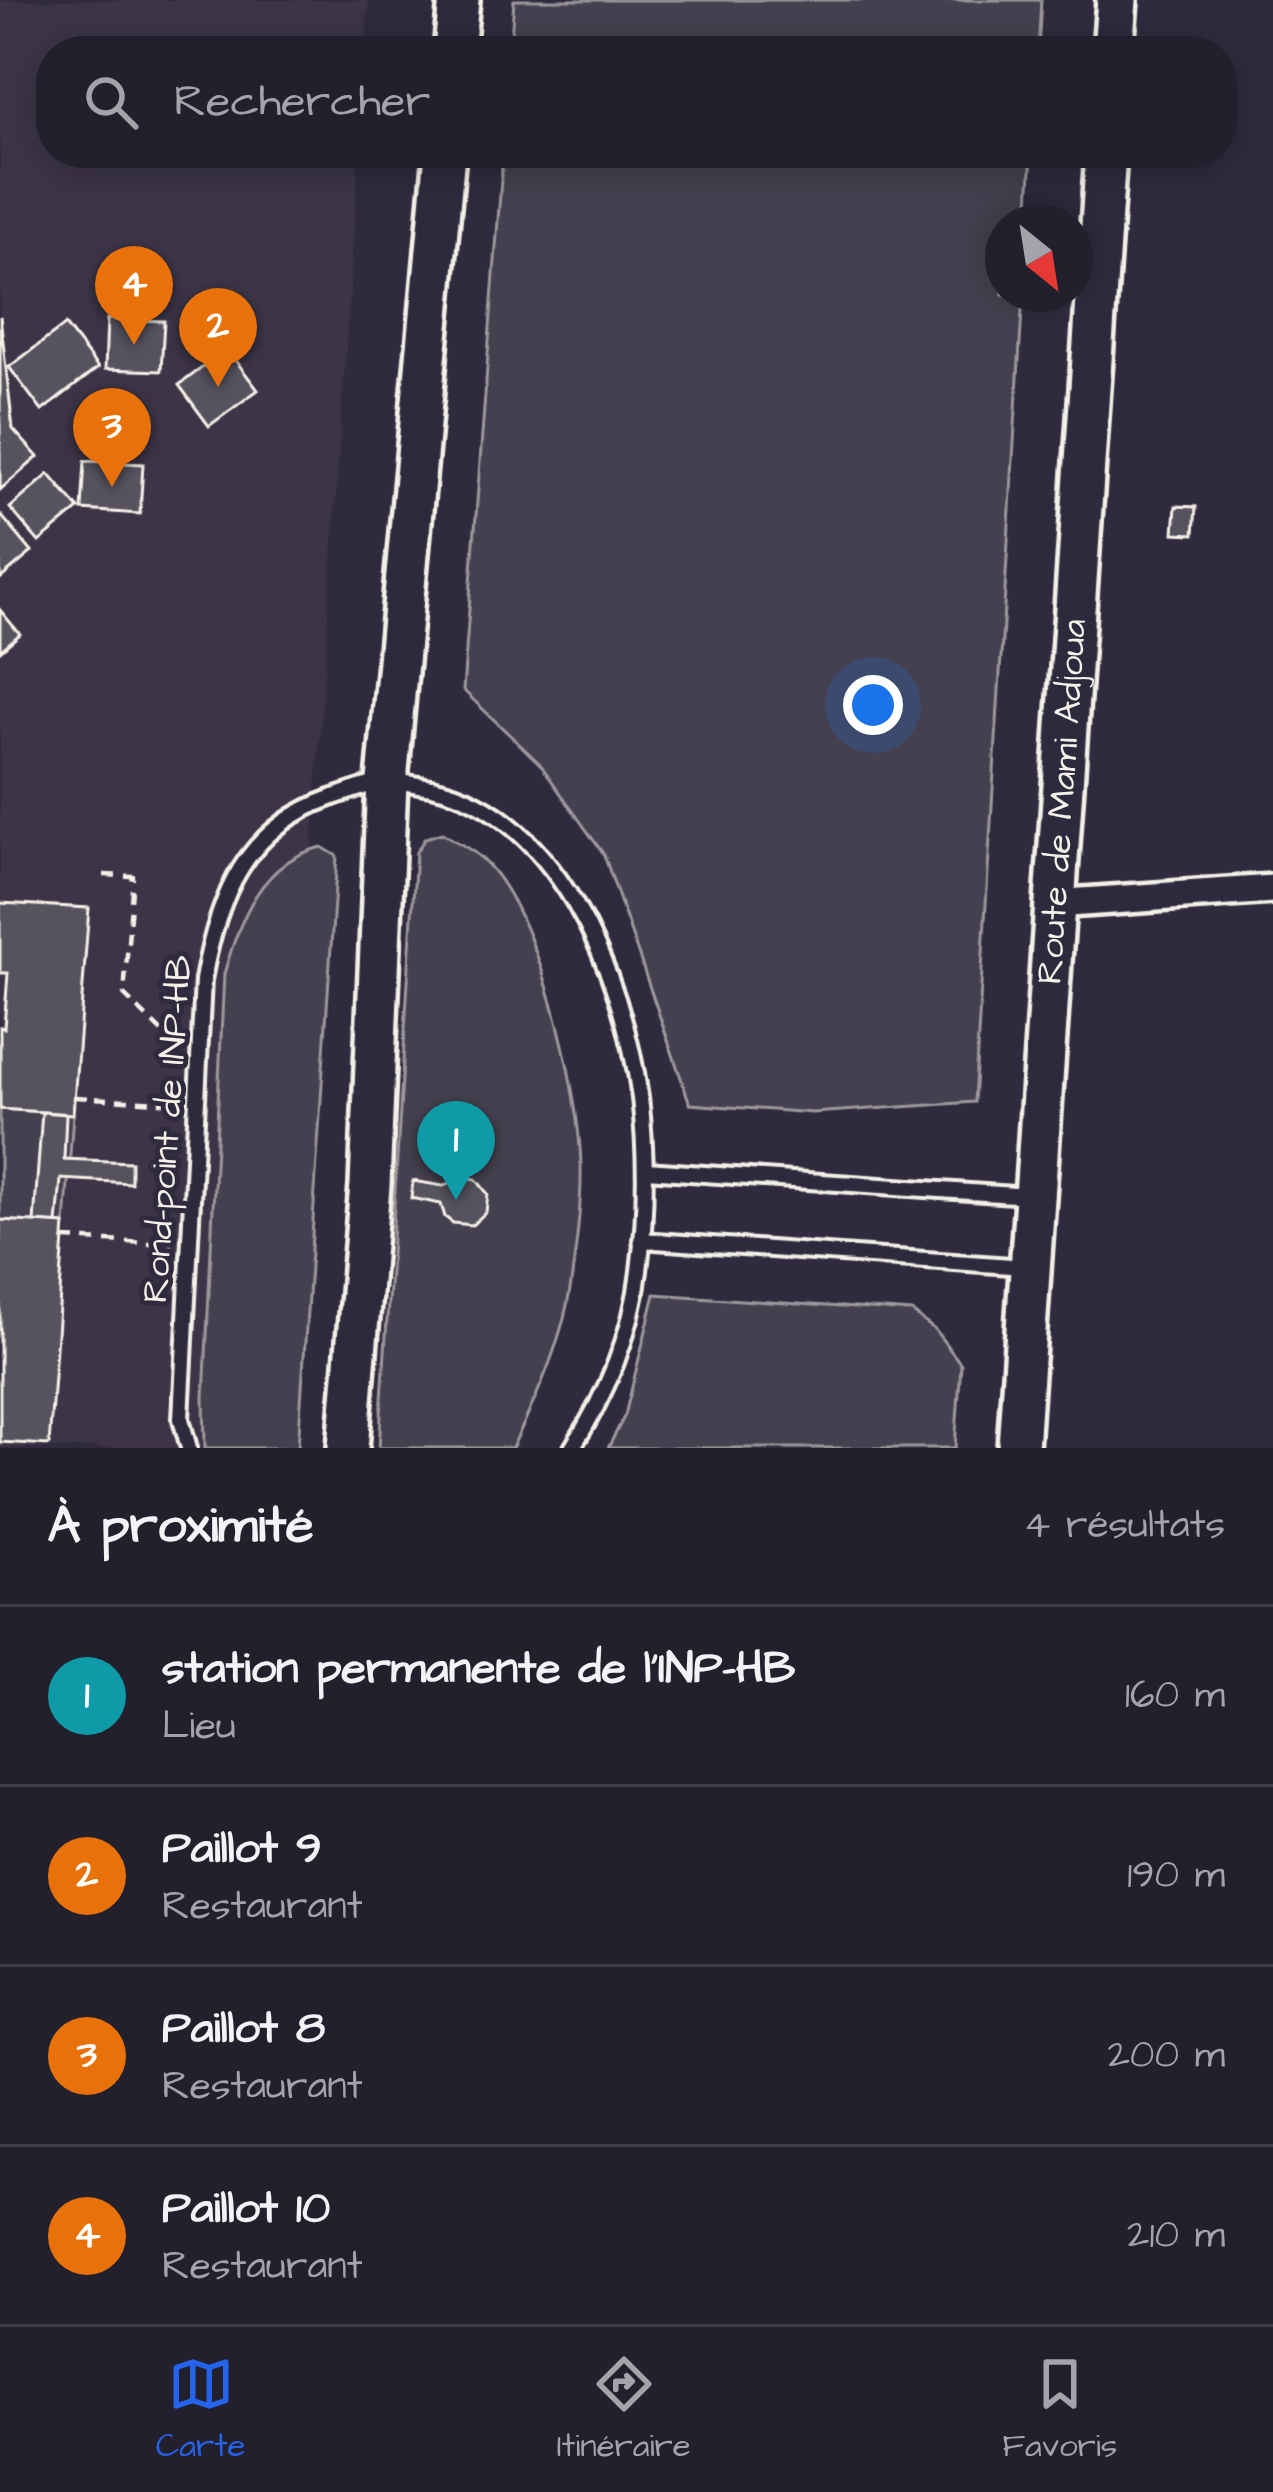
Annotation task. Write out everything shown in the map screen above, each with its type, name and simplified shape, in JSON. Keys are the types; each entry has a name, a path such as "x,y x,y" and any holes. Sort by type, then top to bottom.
{"street":[{"path":"455,36 458,0"},
{"path":"1114,36 1117,0"},
{"path":"348,1448 370,1185 387,781 444,168"},
{"name":"Route de Mami Adjoua","path":"1018,1448 1105,168"},
{"path":"1053,904 1273,889"}],"lane":[{"name":"Rond-point de INP-HB","path":"189,1448 181,1419 195,1105 202,980 213,923 234,877 263,837 302,808 387,781 452,789 511,822 565,886 625,1022 640,1097 646,1170 639,1274 620,1351 591,1418 572,1448"},
{"path":"646,1170 1034,1196"},
{"path":"641,1240 1030,1268"}],"path":[{"path":"104,875 133,876 124,994 199,1068"},
{"path":"75,1097 195,1105"},
{"path":"64,1239 189,1245"}],"shaded area":[{"path":"0,0 369,0 366,36 36,36 36,168 358,168 272,1448 0,1448"},
{"path":"514,0 1041,0 1039,36 511,36"},
{"path":"502,168 1031,168 1029,204 985,204 985,312 1022,312 974,1102 812,1113 690,1104 604,855 540,764 463,690"},
{"path":"442,833 481,858 502,882 521,917 552,1002 579,1133 580,1207 568,1298 549,1364 512,1448 379,1448 416,852 425,838"},
{"path":"322,847 337,856 298,1448 205,1448 224,974 256,895 283,865"},
{"path":"0,1109 73,1114 65,1224 0,1220"},
{"path":"655,1294 912,1312 935,1330 961,1364 955,1448 608,1448 625,1415"}],"building":[{"path":"0,316 13,429 38,457 0,490"},
{"path":"107,319 164,321 161,371 105,369"},
{"path":"65,325 98,368 42,411 9,367"},
{"path":"227,349 258,390 209,426 179,385"},
{"path":"85,461 143,464 140,514 82,510"},
{"path":"49,474 79,509 39,542 10,508"},
{"path":"1176,506 1196,507 1194,534 1174,533"},
{"path":"0,514 32,552 0,579"},
{"path":"0,610 20,634 0,651"},
{"path":"0,903 89,908 73,1114 0,1109 0,1027 4,1028 8,973 0,973"},
{"path":"42,1112 66,1114 64,1159 131,1162 131,1183 61,1179 57,1224 34,1222"},
{"path":"467,1177 476,1179 488,1194 486,1212 472,1225 453,1223 441,1204 411,1198 413,1181 443,1186"},
{"path":"0,1220 65,1224 49,1445 0,1442"}],"place":[{"name":"Paillot 10","path":"134,345"},
{"name":"Paillot 9","path":"218,387"},
{"name":"Paillot 8","path":"112,487"},
{"name":"station permanente de l'INP-HB","path":"456,1200"}]}
